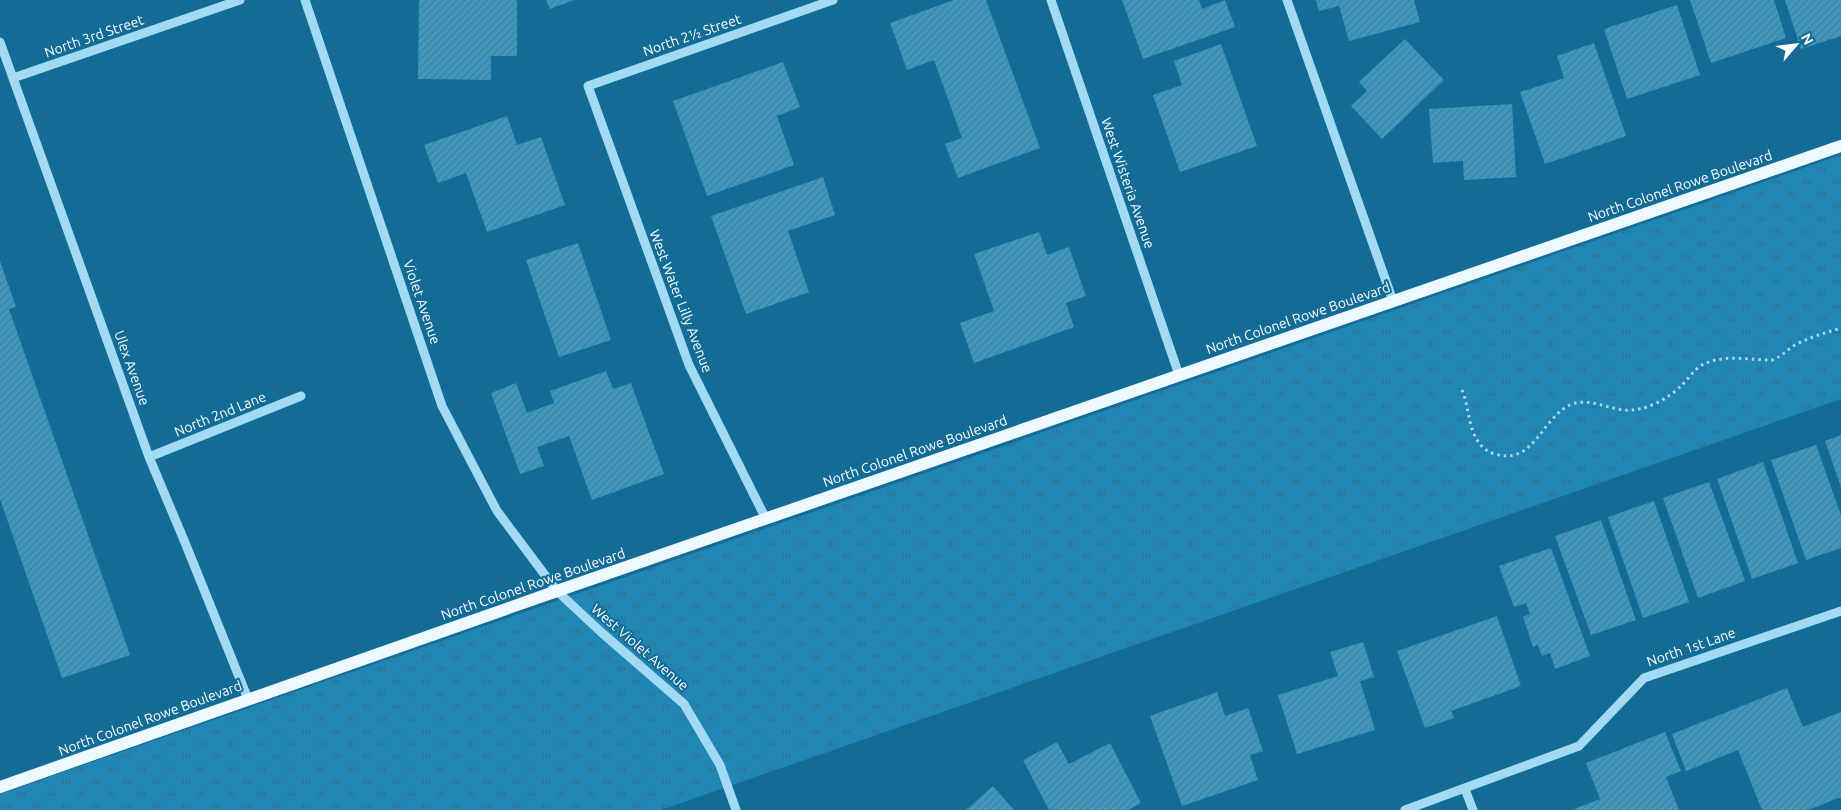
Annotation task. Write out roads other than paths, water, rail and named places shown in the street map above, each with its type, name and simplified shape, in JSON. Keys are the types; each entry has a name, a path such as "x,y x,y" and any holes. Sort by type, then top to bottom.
{"main road":[{"name":"North Colonel Rowe Boulevard","path":"0,788 248,699 1841,146"}],"street":[{"name":"North 3rd Street","path":"13,78 240,0"},
{"name":"Violet Avenue","path":"305,0 442,406 497,511 557,592"},
{"name":"North 2½ Street","path":"588,86 833,0"},
{"name":"West Wisteria Avenue","path":"1051,0 1179,375"},
{"path":"1287,0 1393,301"},
{"name":"Ulex Avenue","path":"0,42 149,457 248,699"},
{"name":"West Water Lilly Avenue","path":"588,86 688,365 766,519"},
{"name":"North 2nd Lane","path":"149,457 301,396"},
{"name":"West Violet Avenue","path":"557,592 684,704 720,765 736,810"},
{"name":"North 1st Lane","path":"1405,810 1579,746 1644,678 1841,611"},
{"path":"1465,789 1472,810"}]}
